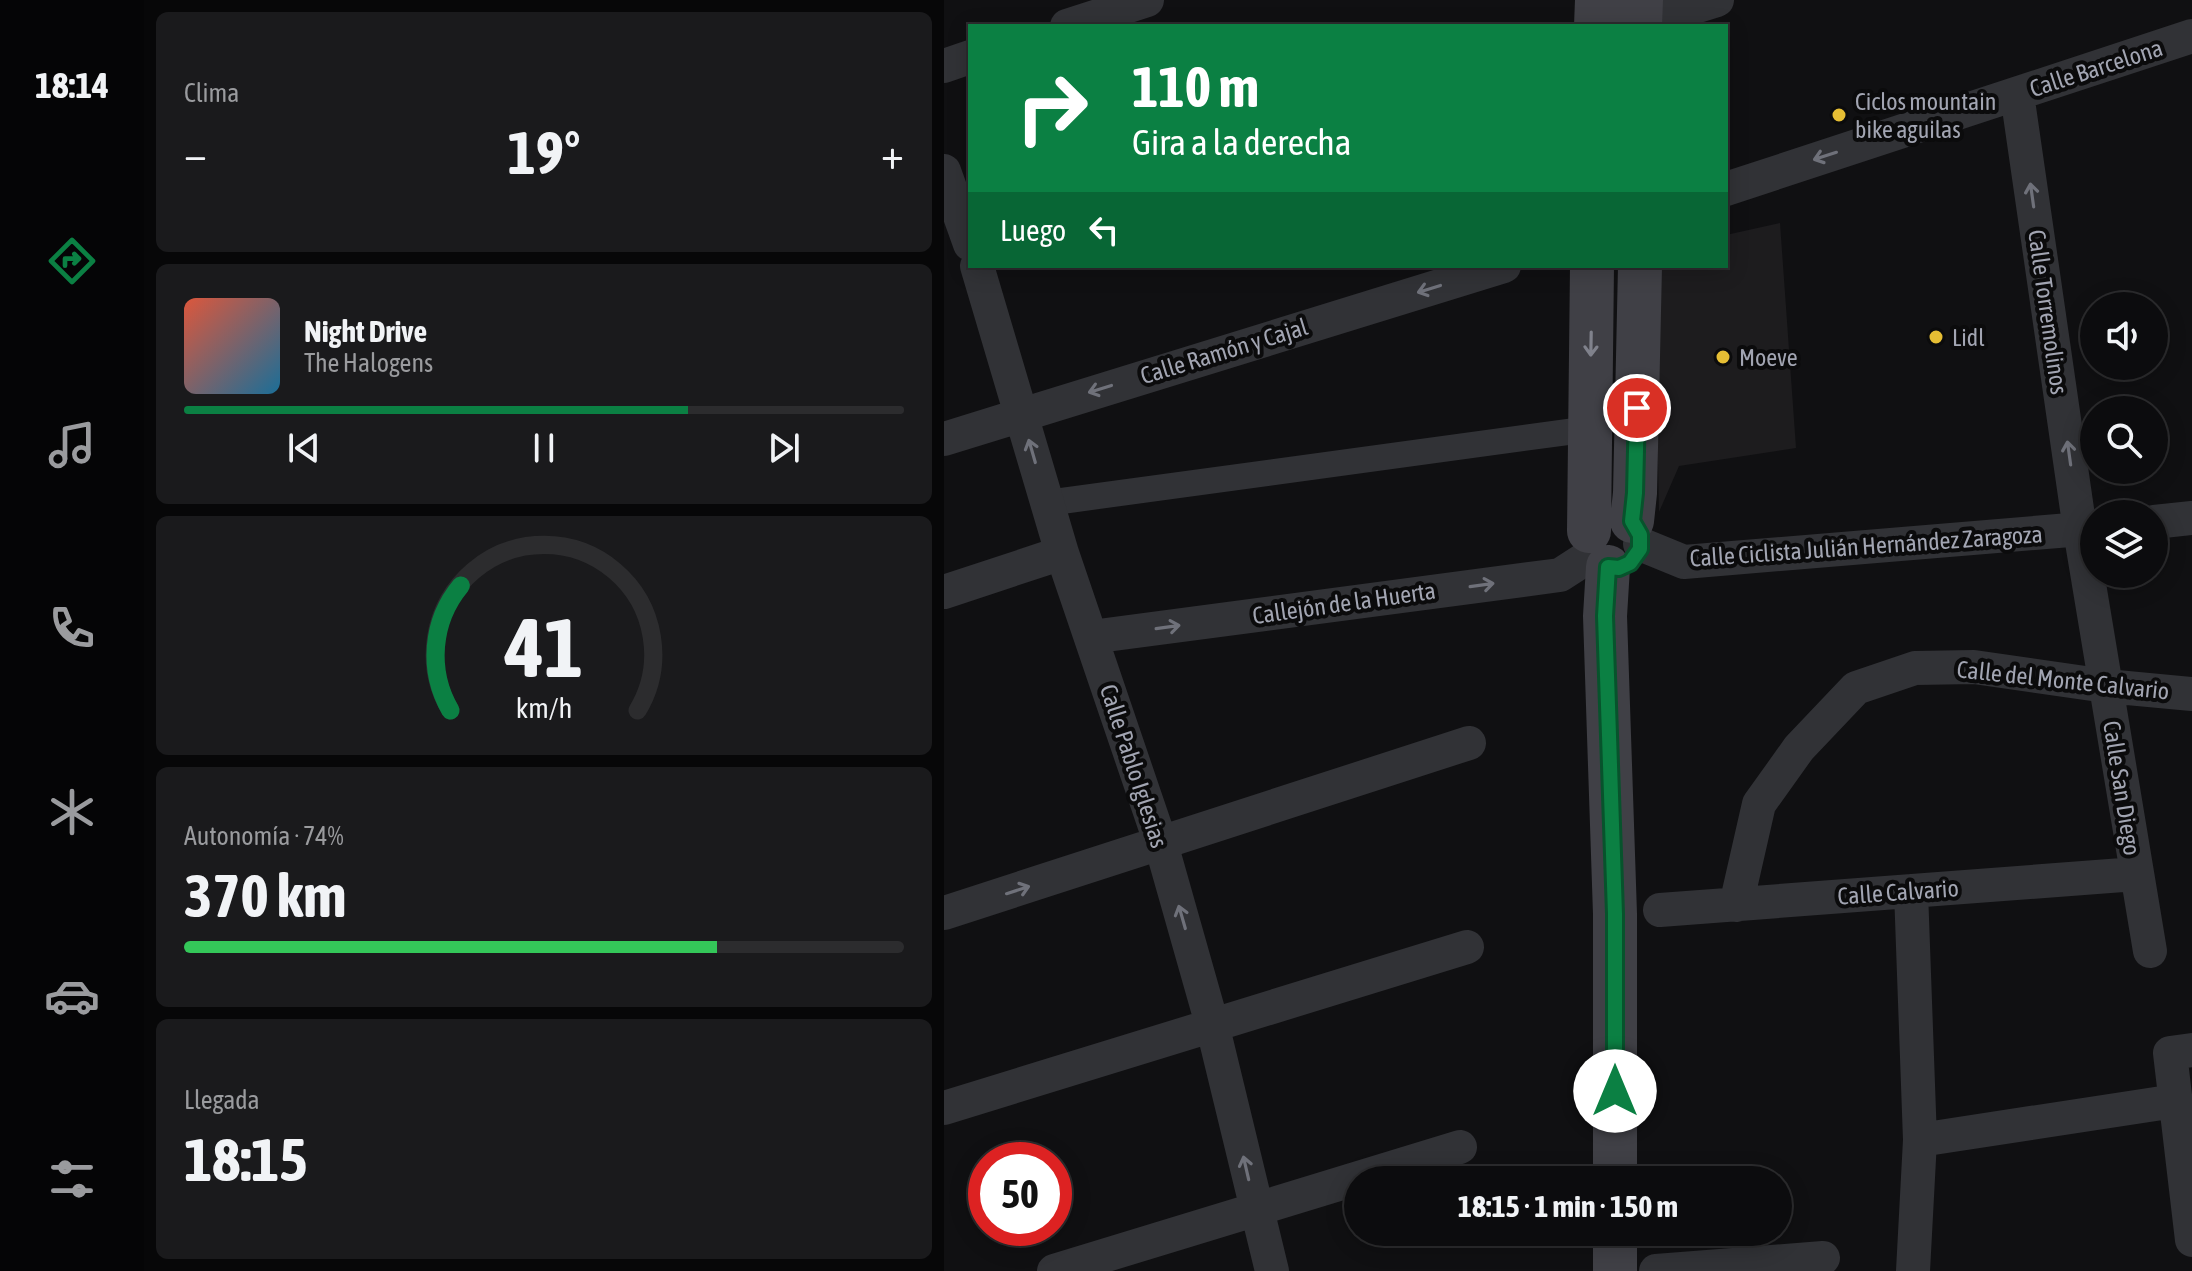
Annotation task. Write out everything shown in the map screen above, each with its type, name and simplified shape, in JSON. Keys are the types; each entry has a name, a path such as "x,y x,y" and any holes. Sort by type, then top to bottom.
{"main road":[{"path":"1596,24 1597,0"},
{"path":"1592,268 1590,429 1612,544 1605,616 1615,914 1615,1166"},
{"path":"1612,544 1635,493 1640,268"},
{"path":"1615,1246 1615,1271"}],"street":[{"path":"1073,24 1147,0"},
{"path":"1641,17 1717,0"},
{"name":"Calle Barcelona","path":"1728,188 2192,36"},
{"path":"944,66 968,58"},
{"name":"Calle Torremolinos","path":"2017,94 2082,500"},
{"path":"944,171 968,237"},
{"path":"944,249 968,243"},
{"name":"Calle Pablo Iglesias","path":"978,268 1062,553 1161,844 1212,1024 1272,1271"},
{"name":"Calle Ramón y Cajal","path":"944,439 1497,268"},
{"path":"1047,503 1590,429"},
{"path":"2168,521 2192,518"},
{"name":"Calle Ciclista Julián Hernández Zaragoza","path":"1612,544 1684,562 2080,530"},
{"name":"Callejón de la Huerta","path":"1091,637 1560,575 1612,544"},
{"path":"944,592 1062,553"},
{"name":"Calle San Diego","path":"2094,588 2106,686 2150,951"},
{"name":"Calle del Monte Calvario","path":"1736,905 1759,804 1799,748 1856,688 1915,668 1959,667 2192,694"},
{"path":"944,913 1469,743"},
{"name":"Calle Calvario","path":"1660,910 2136,874"},
{"path":"1911,891 1920,1140 1913,1271"},
{"path":"944,1108 1467,947"},
{"path":"2181,1052 2175,1101 2192,1240"},
{"path":"1920,1140 2175,1101"},
{"path":"1054,1271 1460,1147"},
{"path":"1656,1271 1823,1258"}],"shaded area":[{"name":"Moeve","path":"1780,223 1796,448 1679,466 1659,512 1654,268 1728,268 1728,235"}],"place":[{"name":"Ciclos mountain bike aguilas","path":"1839,115"},
{"name":"Lidl","path":"1936,337"},
{"name":"Moeve","path":"1723,357"}],"route":[{"path":"1615,1091 1615,914 1605,616 1608,567 1619,568 1630,563 1640,549 1640,535 1632,521 1637,408"}]}
